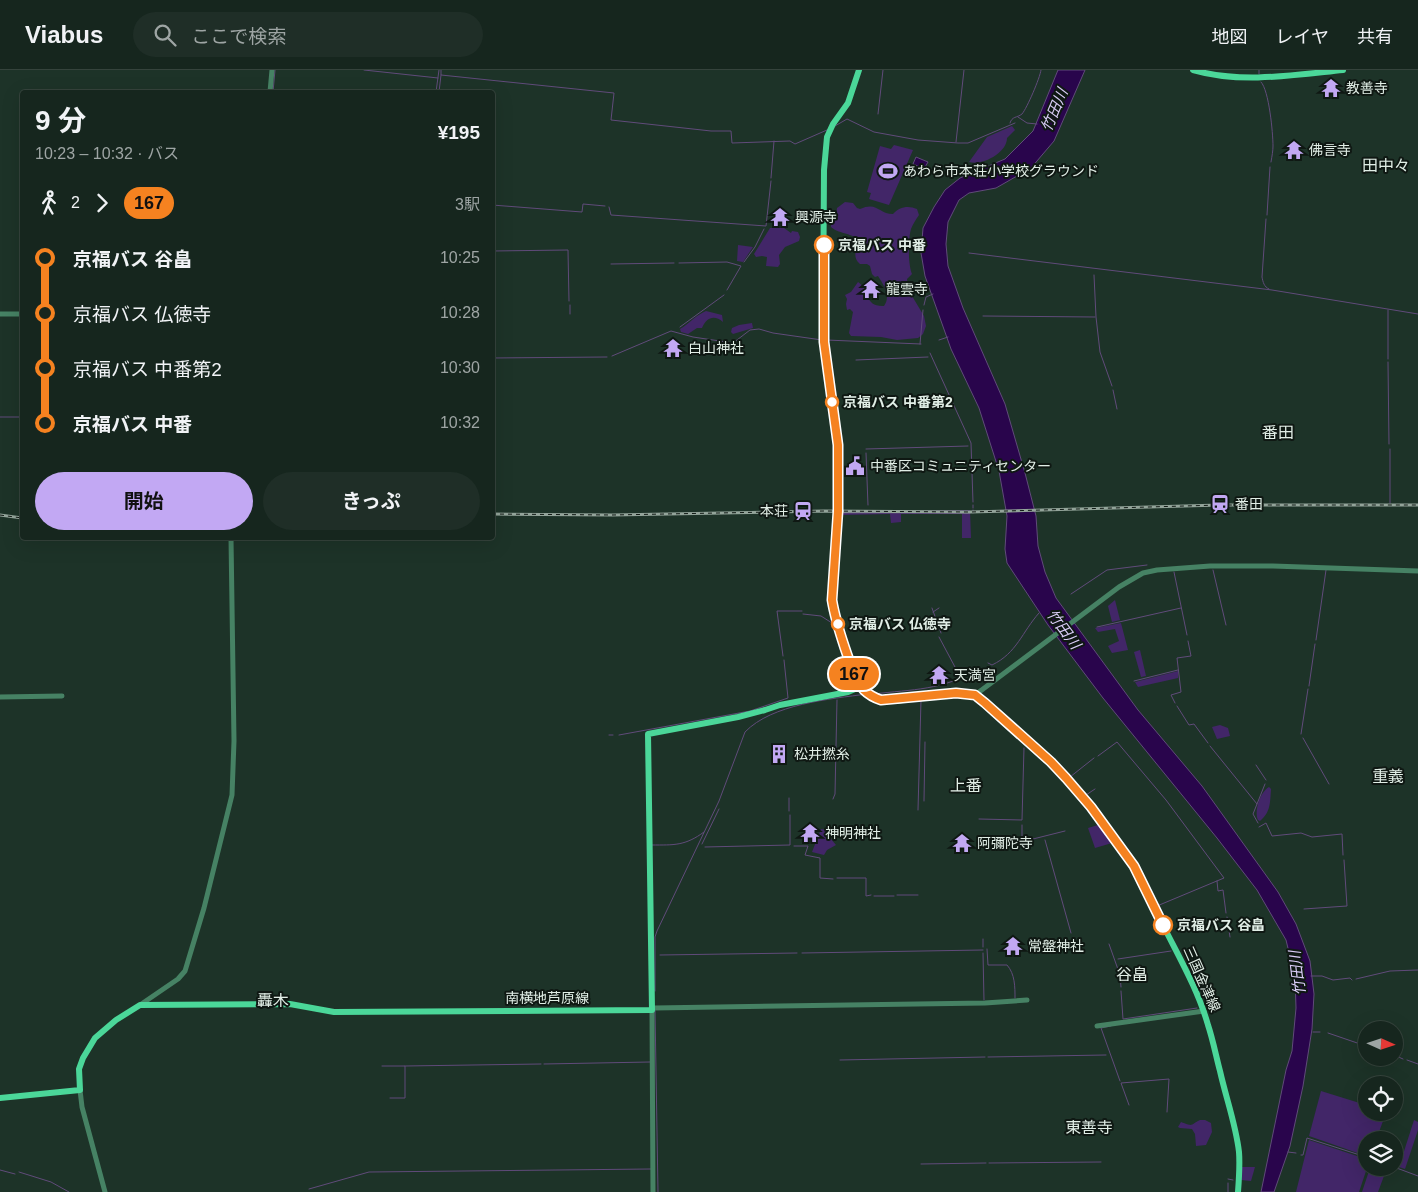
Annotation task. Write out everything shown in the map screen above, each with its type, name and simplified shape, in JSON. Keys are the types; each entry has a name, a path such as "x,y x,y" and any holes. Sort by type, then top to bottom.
{"main road":[{"path":"859,70 848,103 833,124 827,137 824,189 824,340 838,445 838,511 832,600 834,612 852,667 860,683 871,696 881,700 956,693 975,695"},
{"path":"1193,70 1221,76 1264,76 1344,70"},
{"path":"655,1008 648,734 738,717 780,705 848,692 855,689 860,683"},
{"name":"三国金津線","path":"975,695 1039,751 1066,778 1116,840 1146,888 1204,1011 1236,1133 1239,1152 1238,1192"},
{"name":"南横地芦原線","path":"140,1005 290,1004 342,1012 655,1008"},
{"path":"0,1098 80,1090 79,1069 95,1038 116,1020 140,1005"}],"street":[{"path":"270,90 272,70"},
{"path":"0,314 20,314"},
{"path":"140,1005 178,979 185,971 204,908 232,795 234,741 231,540"},
{"path":"975,695 1080,616 1127,582 1143,573 1157,570 1210,566 1273,566 1418,572"},
{"path":"0,697 62,696"},
{"path":"653,1192 655,1008 985,1003 1027,1000"},
{"path":"1097,1026 1204,1011"},
{"path":"80,1090 82,1107 105,1192"}],"shaded area":[{"path":"1012,126 1015,130 1007,138 1003,149 987,160 974,163 969,162 987,137"},
{"name":"あわら市本荘小学校グラウンド","path":"894,145 913,150 889,205 869,199 871,193 867,192 880,146 891,149"},
{"path":"845,202 853,203 860,209 870,206 893,214 904,207 917,209 919,215 911,229 909,239 909,258 912,274 907,279 909,291 924,316 926,326 923,334 918,338 897,340 881,337 851,336 849,333 853,312 850,309 847,310 845,295 851,292 858,282 862,285 873,304 884,306 887,295 878,276 875,277 872,274 870,266 860,264 857,261 855,238 831,227 831,221 836,216 837,208"},
{"path":"770,228 784,228 791,233 792,231 798,232 800,237 799,241 785,247 779,255 780,264 778,267 766,266 767,257 756,257 754,254"},
{"path":"738,245 753,247 743,262 737,261"},
{"path":"706,311 722,315 723,322 716,318 711,318 702,328 697,328 688,334 681,332 680,329"},
{"path":"752,323 753,328 733,334 731,332 732,328 739,325"},
{"path":"970,510 971,538 962,538 962,514 901,514 901,522 891,523 890,514 841,515 841,512"},
{"path":"1115,600 1120,620 1112,622 1108,606"},
{"path":"1121,623 1128,650 1112,653 1108,646 1119,641 1115,629 1098,632 1095,628"},
{"path":"1140,650 1146,676 1141,677 1134,652"},
{"path":"1178,671 1178,678 1138,687 1135,682"},
{"path":"1220,725 1228,728 1230,736 1217,739 1212,727"},
{"path":"1269,787 1271,789 1269,806 1264,818 1260,821 1257,816 1259,802 1263,793"},
{"path":"1098,825 1112,843 1095,848 1088,828"},
{"path":"821,829 827,830 836,845 827,850 824,855 812,852"},
{"path":"1321,1091 1358,1103 1358,1121 1383,1121 1379,1131 1358,1131 1358,1153 1309,1136"},
{"path":"1200,1120 1211,1123 1212,1132 1206,1145 1196,1146 1195,1134 1192,1129 1178,1127 1181,1122 1192,1125"},
{"path":"1414,1120 1418,1122 1418,1130 1405,1169 1403,1168 1403,1154"},
{"path":"1309,1140 1358,1156 1358,1176 1364,1176 1359,1192 1296,1192"},
{"path":"1241,1167 1255,1167 1251,1181 1241,1180"},
{"path":"1367,1176 1384,1176 1378,1192 1362,1192"}],"water":[{"name":"竹田川","path":"1058,70 1085,70 1054,141 1031,168 996,188 969,193 959,200 948,222 946,244 948,266 963,308 1005,404 1036,516 1038,546 1045,572 1056,598 1138,710 1202,786 1278,892 1296,924 1310,961 1314,994 1312,1029 1303,1086 1290,1146 1274,1192 1261,1192 1286,1070 1292,1051 1296,1008 1295,977 1286,940 1257,890 1103,698 1048,625 1007,563 1005,549 1007,516 999,471 979,408 951,349 925,276 921,253 923,228 934,207 945,190 960,178 1005,159 1033,131"},
{"path":"916,157 928,162 924,169 913,164"}],"waterway":[{"path":"273,90 275,70"},
{"path":"364,70 438,78"},
{"path":"436,90 439,70"},
{"path":"441,70 441,75 614,93 611,120 711,131 731,131 732,143 790,141 795,144 827,130"},
{"path":"878,114 883,70"},
{"path":"956,142 964,70"},
{"path":"1010,123 1012,119 1024,111 1036,86 1041,70"},
{"path":"439,90 441,75"},
{"path":"1261,82 1266,94 1271,122 1273,146 1271,162"},
{"name":"竹田川","path":"1018,117 1027,123 1037,124"},
{"path":"835,126 847,119 874,132 918,140 968,143 1015,123"},
{"path":"771,178 774,141"},
{"path":"1267,215 1270,167"},
{"path":"609,207 611,215 766,226 771,181"},
{"path":"495,205 582,212 583,204 605,206"},
{"path":"1266,219 1262,277 1265,286 1269,289"},
{"path":"744,262 755,247 764,229"},
{"path":"495,251 568,250 569,301"},
{"path":"969,253 1272,290 1418,314"},
{"path":"679,263 727,262 741,266 727,290"},
{"path":"611,264 674,263"},
{"path":"1094,275 1100,352 1112,386"},
{"path":"924,305 926,297 933,294"},
{"path":"680,327 724,295"},
{"path":"570,305 570,314"},
{"path":"920,344 923,310"},
{"path":"1388,310 1388,359"},
{"path":"983,316 1095,317"},
{"path":"612,356 671,331 693,337 733,343 750,330 759,329 773,333 822,340"},
{"path":"939,340 948,337"},
{"path":"826,340 921,344"},
{"path":"930,353 971,443 973,502"},
{"path":"495,358 607,357"},
{"path":"856,360 928,357"},
{"path":"1388,362 1389,444"},
{"path":"1113,390 1117,409"},
{"path":"0,417 20,417"},
{"path":"866,449 968,446"},
{"path":"1390,449 1390,503"},
{"path":"866,453 868,505"},
{"path":"841,513 970,513"},
{"path":"1071,594 1107,570 1147,565"},
{"path":"1213,570 1226,625"},
{"path":"1316,640 1326,570"},
{"path":"1174,572 1187,635"},
{"path":"932,608 941,633"},
{"path":"933,612 939,608"},
{"path":"1097,627 1181,608"},
{"path":"783,656 777,611 802,611"},
{"name":"竹田川","path":"988,663 992,665 1008,654 1019,642 1039,613"},
{"path":"803,614 821,616 832,623"},
{"path":"939,637 955,667"},
{"path":"1175,703 1171,695 1181,692 1177,658 1191,656 1188,641"},
{"path":"1309,686 1315,644"},
{"path":"619,735 750,711 788,698 784,660"},
{"path":"847,662 854,682"},
{"path":"874,694 915,690 940,685 978,669"},
{"path":"1134,681 1178,670"},
{"path":"845,689 853,685"},
{"path":"1301,734 1308,689"},
{"path":"655,991 655,937 657,931 719,801 745,732 770,715 802,704 867,694"},
{"path":"833,799 835,794 837,700"},
{"path":"918,810 921,700"},
{"path":"1177,706 1189,725 1194,724 1208,743"},
{"path":"1303,738 1329,784"},
{"path":"924,801 925,742"},
{"path":"1098,756 1117,742 1166,800 1224,878 1157,906"},
{"path":"1210,746 1257,804 1253,814 1258,823"},
{"path":"979,819 1022,820 1024,748"},
{"path":"1094,758 1070,777 1086,795 1095,789"},
{"path":"1256,765 1266,780"},
{"path":"1257,804 1265,784"},
{"path":"789,798 789,811"},
{"path":"702,844 719,809"},
{"path":"705,847 790,845 790,815"},
{"path":"1259,827 1266,823 1272,836 1301,833 1312,837 1342,834 1343,855"},
{"path":"1022,825 1022,840 1065,831"},
{"path":"652,845 679,844 691,840 704,832"},
{"path":"1045,840 1071,933"},
{"path":"794,846 808,846 805,855 820,858 820,878 833,879"},
{"path":"1304,909 1347,906 1344,860"},
{"path":"1136,864 1140,871"},
{"path":"837,878 866,878 866,896 871,895"},
{"path":"1217,881 1218,891 1223,890 1226,913"},
{"path":"897,895 918,895"},
{"path":"874,896 894,896"},
{"path":"1227,917 1230,937"},
{"path":"983,939 983,947"},
{"path":"1109,944 1120,975 1121,987"},
{"path":"987,949 988,965 1007,965 1012,972 1015,998"},
{"path":"802,953 983,950"},
{"path":"1118,959 1171,951"},
{"path":"660,955 797,953"},
{"path":"983,953 984,1000"},
{"path":"1356,979 1390,971 1418,970"},
{"name":"竹田川","path":"1311,976 1322,976 1333,980 1350,978 1352,980"},
{"path":"1121,991 1123,1019 1197,1008"},
{"path":"655,1010 658,1192"},
{"path":"1111,1026 1101,1028 1120,1081"},
{"path":"1313,1032 1320,1032"},
{"path":"1328,1033 1358,1043"},
{"path":"988,1057 1106,1055"},
{"path":"840,1060 985,1057"},
{"path":"1407,1060 1418,1064"},
{"path":"544,1064 650,1062"},
{"path":"405,1066 541,1064"},
{"path":"382,1066 405,1066 405,1098 390,1098"},
{"path":"1129,1105 1121,1083 1169,1079 1167,1112"},
{"path":"1301,1155 1303,1155 1307,1138 1358,1154"},
{"path":"1288,1152 1296,1153"},
{"path":"989,1163 1101,1162"},
{"path":"921,1164 986,1163"},
{"path":"309,1189 369,1172 651,1169"},
{"path":"0,1170 15,1174"},
{"path":"1403,1170 1418,1176"},
{"path":"19,1172 51,1182 69,1192"},
{"path":"1228,1179 1233,1180"},
{"path":"1228,1183 1228,1192"}],"railway":[{"path":"495,514 612,515 824,511 970,512 1220,505 1418,505"},
{"path":"0,515 20,518"}],"bus line":[{"name":"167","path":"824,245 824,342 838,445 838,511 832,600 834,612 856,678 864,690 871,696 881,700 899,700 956,693 975,695 985,703 1051,762 1091,807 1134,866 1163,925"}],"place":[{"name":"教善寺","path":"1331,88"},
{"name":"佛言寺","path":"1294,150"},
{"name":"あわら市本荘小学校グラウンド","path":"888,171"},
{"name":"興源寺","path":"780,217"},
{"name":"京福バス 中番","path":"824,245"},
{"name":"龍雲寺","path":"871,289"},
{"name":"白山神社","path":"673,348"},
{"name":"京福バス 中番第2","path":"832,402"},
{"name":"中番区コミュニティセンター","path":"855,466"},
{"name":"番田","path":"1220,504"},
{"name":"本荘","path":"803,511"},
{"name":"京福バス 仏徳寺","path":"838,624"},
{"name":"天満宮","path":"939,675"},
{"name":"松井撚糸","path":"779,754"},
{"name":"神明神社","path":"810,833"},
{"name":"阿彌陀寺","path":"962,843"},
{"name":"京福バス 谷畠","path":"1163,925"},
{"name":"常盤神社","path":"1013,946"}],"district":[{"name":"田中々","path":"1386,165"},
{"name":"番田","path":"1278,432"},
{"name":"重義","path":"1388,776"},
{"name":"上番","path":"966,785"},
{"name":"谷畠","path":"1132,974"},
{"name":"轟木","path":"273,1000"},
{"name":"東善寺","path":"1089,1127"}]}
